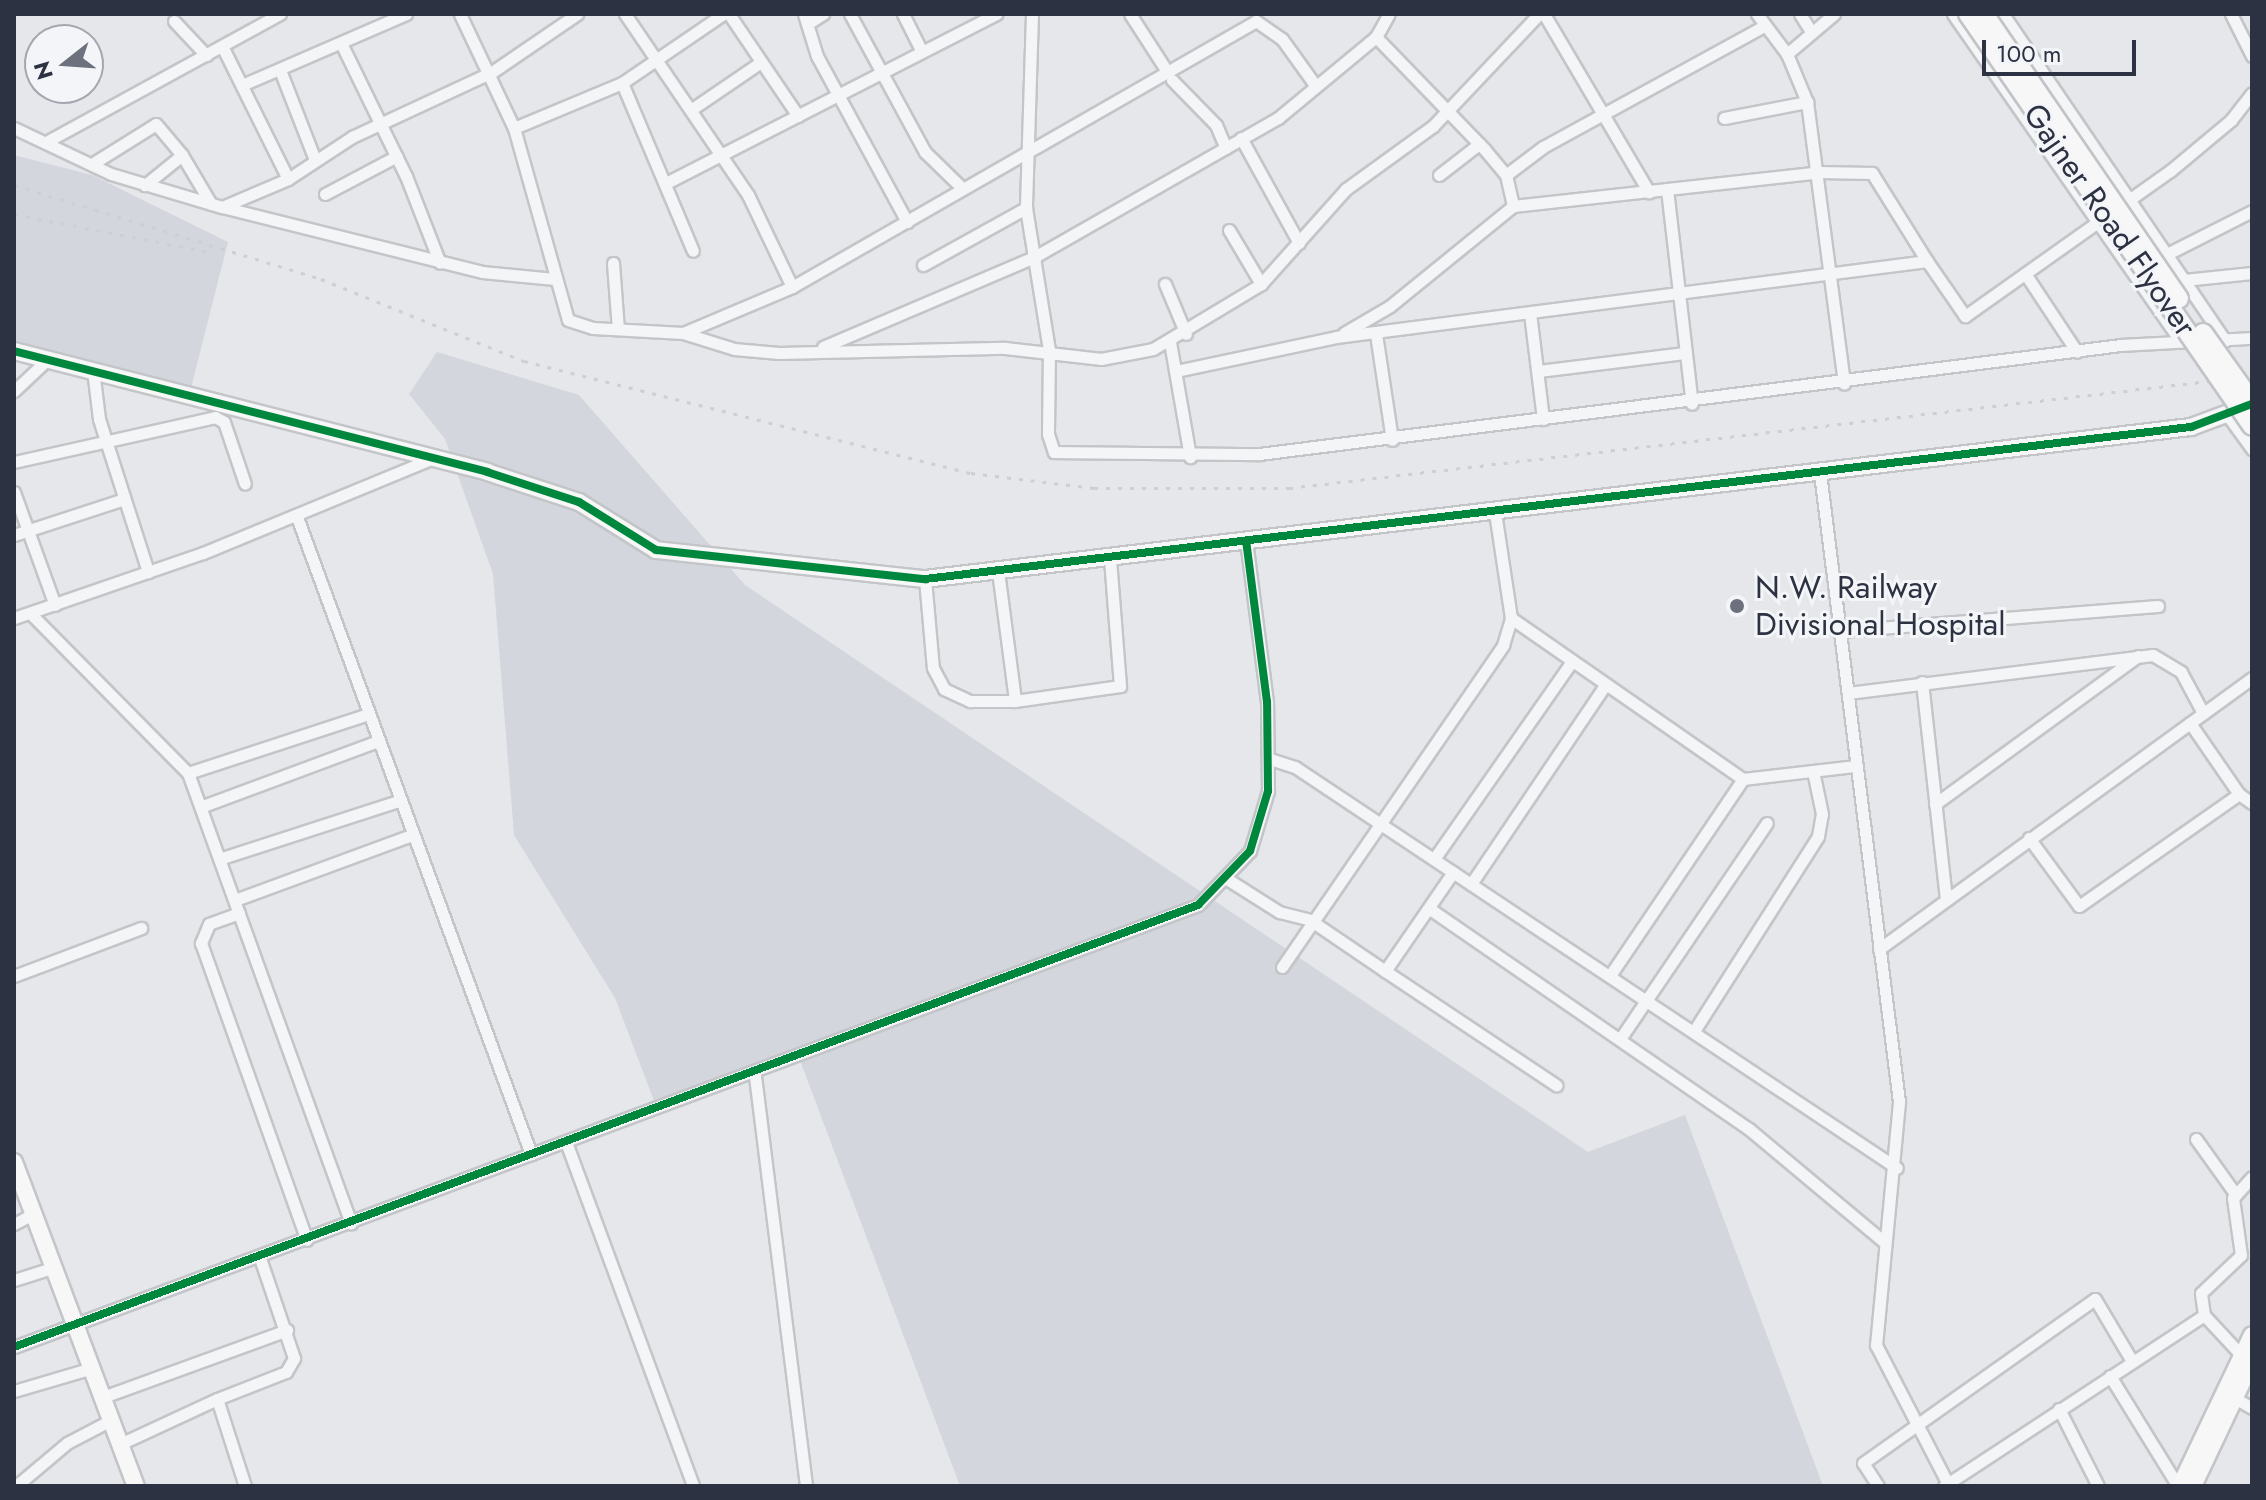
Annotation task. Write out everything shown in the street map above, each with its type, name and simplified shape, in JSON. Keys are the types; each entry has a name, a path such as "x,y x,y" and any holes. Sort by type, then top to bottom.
{"main road":[{"name":"Gajner Road Flyover","path":"1968,14 2252,425"},
{"name":"Gajner Road Flyover","path":"1984,14 2252,403"}],"street":[{"path":"46,142 280,14"},
{"path":"242,85 406,14"},
{"path":"460,14 492,72 514,128 568,320 618,329 683,333 734,349 1049,350 1101,359 1170,342 1261,284 1346,189 1447,111 1541,14 1649,192"},
{"path":"216,206 288,179 314,157 492,72 577,14"},
{"path":"625,14 724,157 792,287"},
{"path":"514,128 622,83 726,14 798,116"},
{"path":"823,14 806,19 839,95 907,222"},
{"path":"850,14 925,152 961,187"},
{"path":"903,14 922,52"},
{"path":"668,182 724,157 997,14"},
{"path":"1032,14 1026,208 1049,350 1048,434 1054,452 1190,457 1392,440 1543,419 1692,404 2179,339 2225,341 2252,338"},
{"path":"1130,14 1170,76 1216,125 1226,148"},
{"path":"815,351 1036,256 1226,148 1291,108 1376,37 1389,14"},
{"path":"1757,14 1787,54 1807,102 1819,172 1844,384"},
{"path":"1800,14 1810,30"},
{"path":"1787,54 1810,30 1834,14"},
{"path":"1953,14 2179,339"},
{"path":"2003,14 2225,341"},
{"path":"2231,14 2252,56"},
{"path":"174,21 206,55"},
{"path":"683,333 792,287 907,222 961,187 1029,154 1170,76 1256,21 1282,39 1315,85"},
{"path":"1506,175 1602,116 1764,26"},
{"path":"1376,37 1506,175 1513,206"},
{"path":"341,43 397,156 440,263"},
{"path":"222,46 288,179"},
{"path":"692,109 761,62"},
{"path":"280,70 314,157"},
{"path":"622,83 668,182 693,251"},
{"path":"1336,337 1390,306 1513,206 1819,172 1872,173 1965,316 2099,222 2231,120 2252,93"},
{"path":"1724,118 1807,102"},
{"path":"92,164 156,124 182,155 216,206"},
{"path":"14,128 145,185 216,206 440,263 555,279"},
{"path":"1241,138 1299,243"},
{"path":"1439,175 1479,144"},
{"path":"145,185 182,155"},
{"path":"325,194 397,156"},
{"path":"1667,189 1692,404"},
{"path":"923,265 1026,208"},
{"path":"2167,254 2252,211"},
{"path":"1229,230 1261,284"},
{"path":"1176,371 1336,337 1831,276 1927,261"},
{"path":"613,263 618,329"},
{"path":"2184,280 2252,273"},
{"path":"2026,275 2077,352"},
{"path":"1165,284 1186,334"},
{"path":"1530,313 1543,419"},
{"path":"1376,334 1392,440"},
{"path":"1170,342 1190,457"},
{"path":"14,351 431,459 579,502 656,550 925,579 2191,427 2228,416 2252,403"},
{"path":"1538,371 1685,353"},
{"path":"14,391 48,359"},
{"path":"93,370 107,443 148,572"},
{"path":"2228,416 2252,449"},
{"path":"14,462 219,417 245,484"},
{"path":"14,618 297,517 431,459"},
{"path":"1820,473 1899,1102 1897,1168 1883,1241 1876,1345 1947,1485 2204,1315"},
{"path":"14,492 20,533 55,605"},
{"path":"20,533 124,499"},
{"path":"1282,967 1377,822 1494,660 1511,618 1495,512"},
{"path":"297,517 531,1154"},
{"path":"14,1347 73,1322 260,1258 531,1154 755,1076 1180,916 1227,879 1260,830 1270,759 1246,541"},
{"path":"925,579 933,668 944,689 970,701 1015,701 1120,686 1110,558"},
{"path":"998,571 1015,701"},
{"path":"1840,631 2158,606"},
{"path":"30,613 188,773 222,858 351,1223"},
{"path":"1511,618 1743,779 1856,766"},
{"path":"1848,693 2139,656 2171,662 2203,713"},
{"path":"1935,804 2139,656"},
{"path":"1434,859 1572,661"},
{"path":"1879,949 2252,678"},
{"path":"1922,682 1946,900"},
{"path":"1471,884 1605,685"},
{"path":"188,773 368,714"},
{"path":"2190,723 2239,794 2252,803"},
{"path":"203,806 378,741"},
{"path":"1270,759 1295,767 1611,974 1897,1168"},
{"path":"1694,1031 1818,836 1822,814 1813,771"},
{"path":"1611,974 1743,779"},
{"path":"2029,838 2079,906 2239,794"},
{"path":"222,858 399,801"},
{"path":"1620,1039 1767,823"},
{"path":"235,900 412,835"},
{"path":"1385,971 1453,872"},
{"path":"1227,879 1279,912 1310,920 1556,1085"},
{"path":"1430,909 1749,1129 1883,1241"},
{"path":"239,913 209,924 201,943 307,1240"},
{"path":"14,976 141,928"},
{"path":"755,1076 806,1486"},
{"path":"2196,1139 2234,1192 2241,1255 2201,1293 2204,1315 2247,1360"},
{"path":"566,1142 693,1486"},
{"path":"14,1162 136,1486"},
{"path":"2234,1192 2252,1177"},
{"path":"14,1224 35,1213"},
{"path":"120,1444 292,1365 287,1330 260,1258"},
{"path":"14,1280 55,1267"},
{"path":"1878,1486 1863,1463 1916,1429 2095,1299 2132,1361"},
{"path":"103,1397 287,1330"},
{"path":"2193,1486 2233,1397 2247,1360 2252,1335"},
{"path":"2110,1376 2179,1486 2247,1360"},
{"path":"14,1391 92,1368"},
{"path":"2233,1397 2252,1408"},
{"path":"217,1399 245,1486"},
{"path":"2059,1409 2098,1486"},
{"path":"16,1486 67,1443 111,1420"}],"shaded area":[{"path":"14,155 92,175 228,242 191,388 14,345"},
{"path":"437,352 579,395 745,585 1588,1152 1685,1115 1823,1486 960,1486 798,1055 656,1106 615,998 514,835 493,574 445,439 409,394"}],"railway":[{"path":"14,185 321,279 524,361 971,473 1094,488 1289,488 2252,376"},
{"path":"14,214 214,253"}],"cycle path":[{"path":"14,351 487,472 579,502 656,550 925,579 2191,427 2252,404"},
{"path":"14,1347 1198,905 1250,851 1268,791 1267,702 1246,541"}],"place":[{"name":"N.W. Railway Divisional Hospital","path":"1737,606"}]}
